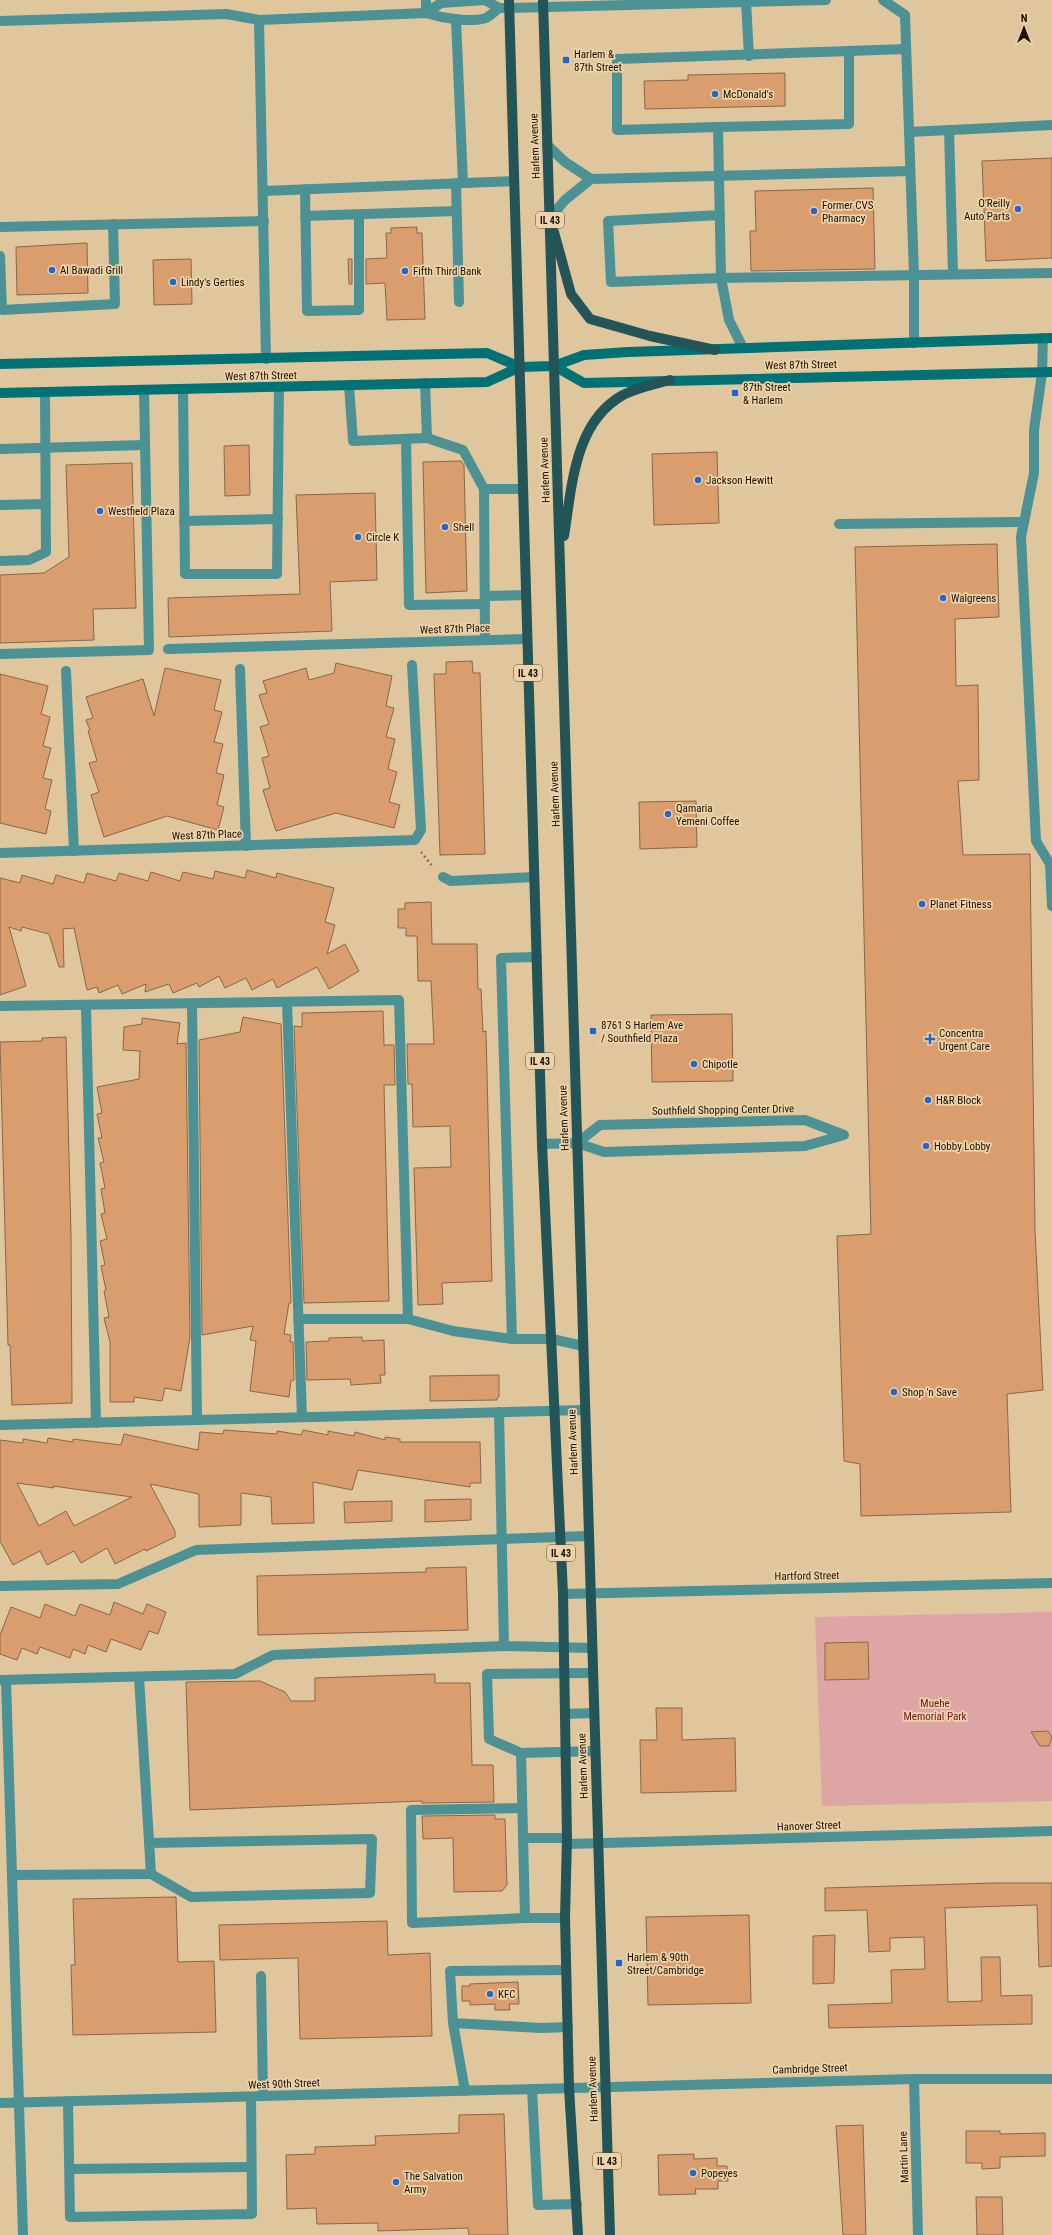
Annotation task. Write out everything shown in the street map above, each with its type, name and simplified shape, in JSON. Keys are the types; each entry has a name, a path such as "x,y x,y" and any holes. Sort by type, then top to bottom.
{"main road":[{"name":"Harlem Avenue","path":"543,4 584,1410 591,1594 610,2235"},
{"name":"Harlem Avenue","path":"505,5 514,181 542,1144 556,1410 563,1594 567,1841 565,1918 566,1970 569,2088 578,2235"},
{"path":"550,218 571,294 590,319 650,336 715,350"},
{"name":"West 87th Street","path":"0,393 279,388 487,382 520,367 554,366 584,355 628,352 1047,338"},
{"name":"West 87th Street","path":"0,364 487,353 520,367"},
{"name":"West 87th Street","path":"554,366 584,383 1047,372"},
{"path":"560,560 571,489 582,443 597,417 623,395 670,380"}],"street":[{"path":"426,0 426,13"},
{"path":"426,13 441,3 485,0 505,5 826,0"},
{"path":"883,0 905,15 914,275 914,343"},
{"path":"746,2 749,56"},
{"path":"0,21 226,14 259,20 426,13 446,20 486,18 505,5"},
{"path":"456,19 459,183 456,211 459,302"},
{"path":"259,20 266,359"},
{"path":"848,52 849,124 617,130 617,59 749,56 906,49"},
{"path":"909,132 1052,125"},
{"path":"718,127 722,278 729,320 743,348"},
{"path":"949,130 953,274"},
{"path":"547,145 565,162 591,179 910,171"},
{"path":"550,218 565,200 591,179"},
{"path":"263,191 514,181"},
{"path":"305,189 307,311 359,310 358,215"},
{"path":"305,216 456,211"},
{"path":"720,215 608,221 611,282 722,278 1052,273"},
{"path":"0,226 264,222"},
{"path":"0,256 2,310 115,304 113,224"},
{"path":"1047,338 1047,372 1034,430 1034,474 1021,537 1036,841 1050,864 1052,906"},
{"path":"425,383 427,438"},
{"path":"349,386 353,441 427,438 463,450 484,488 485,640"},
{"path":"183,390 185,574 277,574 279,388"},
{"path":"0,654 149,650 144,390"},
{"path":"0,561 29,560 46,552 45,392"},
{"path":"406,439 409,605 485,600 526,595"},
{"path":"0,450 145,445"},
{"path":"484,488 523,489"},
{"path":"0,505 46,504"},
{"path":"184,521 278,519"},
{"path":"839,524 1024,522"},
{"name":"West 87th Place","path":"168,649 527,639"},
{"path":"412,665 421,830 414,840"},
{"path":"240,669 246,846"},
{"path":"66,671 74,851"},
{"name":"West 87th Place","path":"0,853 414,840"},
{"path":"443,877 451,881 534,877"},
{"path":"512,1339 501,958 537,957"},
{"path":"0,1006 86,1006 399,1000 408,1319"},
{"path":"288,1002 302,1417"},
{"path":"192,1004 197,1420"},
{"path":"86,1006 96,1423"},
{"name":"Southfield Shopping Center Drive","path":"542,1144 577,1143 604,1152 740,1148 805,1146 844,1135 805,1120 600,1125 577,1143"},
{"path":"298,1319 408,1319 453,1331 512,1339 552,1339 583,1346"},
{"path":"0,1425 584,1410"},
{"path":"499,1412 504,1646"},
{"path":"0,1586 118,1584 196,1550 588,1536"},
{"name":"Hartford Street","path":"563,1594 1052,1583"},
{"path":"23,2235 13,1875 3,1680 235,1674 273,1655 504,1646 564,1646 592,1648"},
{"path":"593,1673 564,1672 487,1674 489,1739 521,1753 595,1751"},
{"path":"139,1676 151,1874"},
{"path":"565,1714 594,1713"},
{"path":"521,1753 525,1918"},
{"path":"522,1808 411,1810 412,1922 565,1918"},
{"name":"Hanover Street","path":"523,1838 598,1844 1052,1831"},
{"path":"13,1875 151,1874 191,1897 370,1893 372,1839 149,1843"},
{"path":"465,2091 453,2023 450,1971 566,1970"},
{"path":"261,1976 263,2096"},
{"path":"453,2023 541,2028 568,2026"},
{"name":"Cambridge Street","path":"569,2088 914,2079 1052,2079"},
{"name":"Martin Lane","path":"914,2079 918,2235"},
{"name":"West 90th Street","path":"0,2103 569,2088"},
{"path":"532,2089 538,2205 577,2204"},
{"path":"68,2101 70,2217 252,2214 251,2097"},
{"path":"70,2169 251,2167"}],"path":[{"path":"414,840 427,862 443,877"}],"green space":[{"name":"Muehe Memorial Park","path":"1052,1612 1052,1801 822,1806 815,1617"}],"building":[{"name":"McDonald's","path":"785,73 785,106 645,109 644,81 688,80 688,75"},
{"name":"O'Reilly Auto Parts","path":"1052,158 1052,258 986,261 982,161"},
{"name":"Former CVS Pharmacy","path":"873,188 875,269 751,271 750,231 756,231 755,191"},
{"name":"Fifth Third Bank","path":"417,227 417,233 422,233 425,319 387,320 385,283 366,284 366,259 387,258 386,233 391,233 391,228"},
{"name":"Al Bawadi Grill","path":"87,243 88,293 17,295 16,247"},
{"name":"Lindy's Gerties","path":"191,259 192,304 154,305 153,260"},
{"path":"348,259 352,259 352,284 349,284"},
{"path":"249,445 250,495 225,496 224,446"},
{"path":"717,452 719,523 654,525 652,454"},
{"name":"Shell","path":"461,461 464,465 467,591 426,593 423,462"},
{"name":"Westfield Plaza","path":"132,463 136,608 93,609 94,640 0,643 0,575 44,573 69,557 66,465"},
{"path":"375,493 377,580 330,582 332,631 169,637 168,598 300,594 296,495"},
{"path":"997,544 999,617 955,619 956,686 978,685 979,780 958,781 963,855 1030,854 1035,1230 1043,1390 1007,1394 1011,1512 861,1516 860,1464 844,1461 837,1236 871,1234 855,547"},
{"path":"472,661 473,673 480,673 485,854 440,855 434,674 446,674 446,662"},
{"path":"336,663 392,676 386,706 394,708 386,737 395,739 388,769 397,772 389,802 400,805 394,828 336,813 276,831 263,790 270,788 262,758 269,756 260,727 269,724 259,695 267,693 263,681 306,668 309,680 334,673"},
{"path":"165,668 221,680 214,710 222,712 214,742 223,744 216,773 224,775 217,805 224,807 218,830 167,816 104,837 91,795 99,792 89,763 97,761 88,731 90,730 86,720 93,718 86,697 143,679 154,716"},
{"path":"0,674 48,686 41,714 50,717 43,746 51,748 43,778 52,780 45,809 51,811 46,834 0,823"},
{"path":"696,801 697,847 640,849 639,802"},
{"path":"247,870 276,878 277,873 334,888 325,922 335,925 327,954 345,944 359,971 329,989 317,967 277,988 273,979 252,990 246,978 225,988 219,976 199,987 197,983 173,993 169,984 145,992 146,984 122,994 118,985 99,993 97,987 87,990 74,928 63,929 64,967 59,967 49,934 22,927 21,931 9,927 26,986 0,995 0,878 20,883 22,875 53,884 56,875 84,883 87,873 116,881 119,873 148,881 151,872 180,881 183,872 213,879 215,871 245,878"},
{"path":"431,902 432,944 477,944 478,989 481,989 483,1032 486,1031 492,1281 442,1283 443,1304 418,1305 414,1168 451,1167 450,1126 413,1127 412,1084 408,1084 407,1044 434,1044 431,981 418,981 417,936 406,936 406,928 398,928 398,909 405,909 405,903"},
{"path":"383,1011 384,1045 394,1045 395,1085 384,1085 389,1301 304,1303 294,1026 302,1027 302,1013"},
{"path":"732,1014 733,1081 652,1082 651,1015"},
{"path":"243,1017 281,1024 291,1303 289,1303 284,1334 291,1335 290,1342 293,1342 294,1380 291,1381 289,1397 250,1391 256,1341 250,1340 253,1326 202,1335 199,1040 240,1032"},
{"path":"142,1018 180,1023 177,1044 186,1043 190,1337 181,1391 165,1388 162,1401 134,1397 134,1402 110,1402 110,1342 104,1318 109,1317 104,1291 106,1290 101,1266 105,1265 100,1241 107,1239 101,1214 105,1213 101,1189 105,1188 100,1163 104,1162 98,1138 102,1138 97,1114 102,1113 97,1087 139,1079 140,1051 123,1050 124,1027 142,1024"},
{"path":"66,1037 71,1235 72,1403 12,1405 10,1345 8,1345 0,1042 42,1041 42,1038"},
{"path":"362,1337 362,1341 384,1340 385,1375 380,1375 381,1383 351,1385 350,1379 307,1380 306,1342 329,1341 329,1338"},
{"path":"499,1375 499,1397 497,1400 430,1401 430,1376"},
{"path":"224,1430 277,1434 277,1431 301,1435 303,1430 328,1435 328,1431 354,1436 355,1432 385,1440 385,1437 400,1439 400,1442 480,1442 481,1483 470,1483 470,1487 358,1470 352,1490 313,1482 314,1523 272,1524 271,1497 241,1493 241,1525 199,1527 199,1494 150,1484 175,1531 175,1537 146,1551 145,1549 115,1564 107,1548 81,1563 74,1551 47,1565 40,1551 13,1565 0,1541 0,1440 23,1443 23,1439 47,1443 48,1438 73,1442 73,1439 121,1445 124,1434 198,1450 200,1432 223,1434","holes":["17,1483 54,1488 53,1486 132,1497 74,1526 66,1511 39,1526"]},
{"path":"471,1499 471,1520 425,1522 425,1500"},
{"path":"392,1501 392,1521 345,1523 344,1502"},
{"path":"466,1567 468,1630 258,1635 257,1576 426,1572 426,1568"},
{"path":"114,1602 143,1614 147,1604 166,1612 158,1634 149,1631 141,1650 111,1639 106,1652 88,1645 85,1654 73,1649 70,1658 40,1647 37,1654 22,1648 17,1660 0,1654 0,1635 11,1607 40,1618 45,1604 75,1616 80,1604 110,1615"},
{"path":"868,1642 869,1679 825,1680 825,1643"},
{"path":"435,1674 435,1683 470,1683 472,1765 493,1765 494,1802 422,1803 422,1801 190,1810 186,1682 260,1681 285,1692 291,1701 315,1701 315,1678"},
{"path":"656,1708 682,1708 682,1740 735,1738 736,1791 641,1793 640,1740 657,1740"},
{"path":"1048,1731 1052,1737 1049,1746 1040,1746 1031,1732"},
{"path":"495,1815 495,1819 505,1819 507,1885 502,1891 454,1892 453,1838 423,1839 422,1816"},
{"path":"994,1883 1052,1883 1052,1966 1039,1967 1037,1905 945,1908 948,2002 982,2001 981,1957 1000,1957 1001,1996 1032,1995 1032,2024 829,2028 828,2005 892,2003 891,1970 925,1969 924,1937 890,1938 890,1951 869,1952 867,1910 825,1911 825,1888"},
{"path":"176,1897 178,1962 214,1961 216,2032 73,2035 71,1965 75,1965 73,1899"},
{"path":"749,1915 751,2003 648,2005 646,1917"},
{"path":"387,1921 388,1955 430,1953 432,2036 300,2039 298,1958 220,1960 219,1925"},
{"path":"835,1935 834,1983 813,1984 813,1936"},
{"name":"KFC","path":"518,1982 519,2004 509,2004 510,2010 495,2010 495,2004 470,2005 470,2001 462,2001 462,1986 470,1986 470,1984"},
{"name":"The Salvation Army","path":"504,2114 508,2235 469,2235 468,2228 378,2231 378,2223 317,2224 316,2208 287,2209 286,2155 315,2154 315,2147 376,2145 375,2136 459,2133 459,2115"},
{"path":"863,2125 866,2235 843,2235 836,2126"},
{"path":"966,2131 1000,2131 1000,2134 1045,2133 1045,2156 1000,2157 1000,2168 982,2169 982,2163 966,2163"},
{"name":"Popeyes","path":"694,2154 694,2159 717,2158 717,2166 727,2166 728,2181 718,2181 718,2189 695,2189 696,2194 659,2195 658,2155"},
{"path":"976,2197 1002,2197 1003,2235 977,2235"}],"place":[{"name":"Harlem & 87th Street","path":"566,60"},
{"name":"McDonald's","path":"715,94"},
{"name":"O'Reilly Auto Parts","path":"1018,209"},
{"name":"Former CVS Pharmacy","path":"814,211"},
{"name":"Al Bawadi Grill","path":"52,270"},
{"name":"Fifth Third Bank","path":"405,271"},
{"name":"Lindy's Gerties","path":"173,282"},
{"name":"87th Street & Harlem","path":"735,393"},
{"name":"Jackson Hewitt","path":"698,480"},
{"name":"Westfield Plaza","path":"100,511"},
{"name":"Shell","path":"445,527"},
{"name":"Circle K","path":"358,537"},
{"name":"Walgreens","path":"943,598"},
{"name":"Qamaria Yemeni Coffee","path":"668,814"},
{"name":"Planet Fitness","path":"922,904"},
{"name":"8761 S Harlem Ave / Southfield Plaza","path":"593,1031"},
{"name":"Concentra Urgent Care","path":"930,1039"},
{"name":"Chipotle","path":"694,1064"},
{"name":"H&R Block","path":"928,1100"},
{"name":"Hobby Lobby","path":"926,1146"},
{"name":"Shop 'n Save","path":"894,1392"},
{"name":"Harlem & 90th Street/Cambridge","path":"619,1963"},
{"name":"KFC","path":"490,1994"},
{"name":"Popeyes","path":"693,2173"},
{"name":"The Salvation Army","path":"396,2182"}]}
